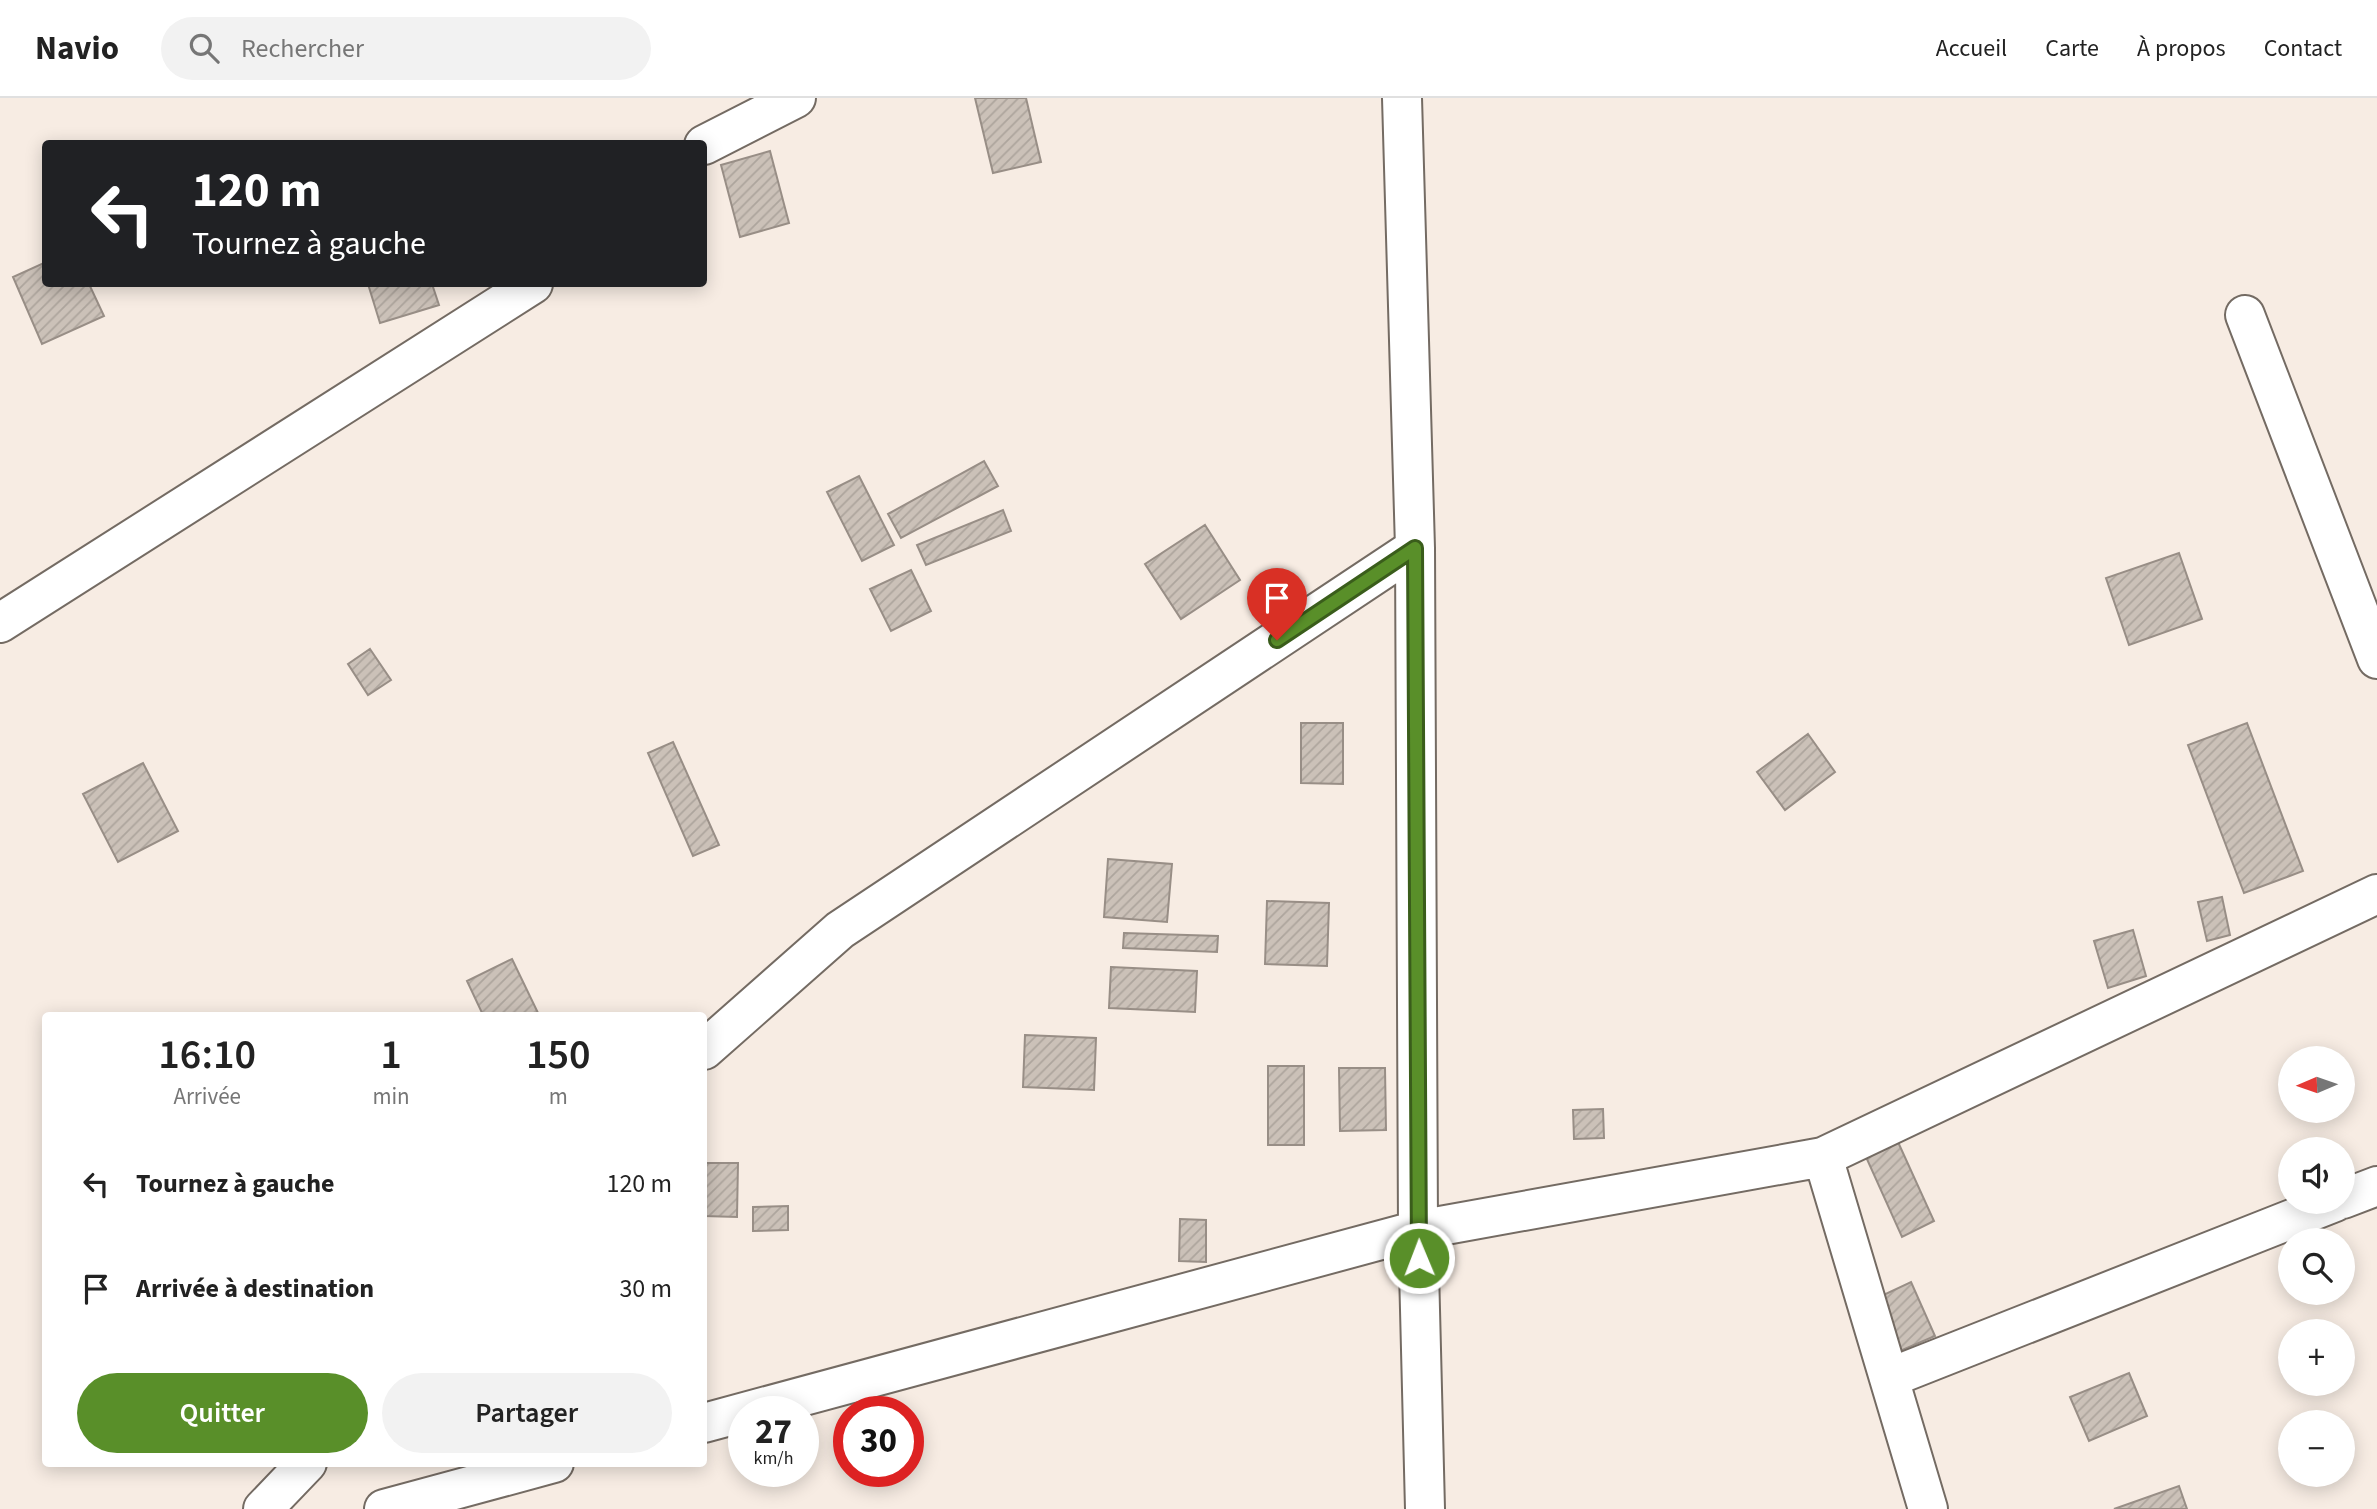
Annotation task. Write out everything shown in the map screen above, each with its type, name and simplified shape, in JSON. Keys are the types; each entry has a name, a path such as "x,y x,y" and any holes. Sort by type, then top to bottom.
{"street":[{"path":"707,143 796,98"},
{"path":"1402,98 1415,548 1418,1230 1425,1509"},
{"path":"0,623 528,287"},
{"path":"2245,315 2377,659"},
{"path":"707,1047 840,930 1415,548"},
{"path":"707,1422 1418,1230 1823,1157 2377,894"},
{"path":"1823,1157 1928,1509"},
{"path":"2355,1194 2377,1186"},
{"path":"1889,1378 2305,1214"},
{"path":"264,1509 303,1467"},
{"path":"384,1509 539,1467"}],"building":[{"path":"975,98 1026,98 1041,162 993,173"},
{"path":"770,151 789,223 740,237 721,165"},
{"path":"42,264 42,287 90,287 104,316 42,344 13,277"},
{"path":"369,287 433,287 439,305 380,323"},
{"path":"984,461 998,486 901,538 888,514"},
{"path":"859,476 894,545 862,561 827,492"},
{"path":"1003,510 1011,531 926,565 917,545"},
{"path":"1205,525 1240,580 1181,619 1145,564"},
{"path":"2179,553 2202,619 2129,645 2106,578"},
{"path":"911,570 931,611 891,631 870,589"},
{"path":"370,649 391,680 368,695 348,664"},
{"path":"1301,723 1343,723 1343,784 1301,783"},
{"path":"2247,723 2303,871 2244,893 2188,745"},
{"path":"1808,734 1835,772 1785,810 1757,772"},
{"path":"673,742 719,845 693,856 648,753"},
{"path":"143,763 178,831 118,862 83,794"},
{"path":"1108,859 1172,864 1167,922 1104,917"},
{"path":"2222,897 2230,935 2207,941 2198,902"},
{"path":"1267,901 1329,903 1327,966 1265,964"},
{"path":"2133,930 2146,976 2108,988 2094,941"},
{"path":"1124,933 1218,936 1217,952 1123,948"},
{"path":"512,959 538,1012 482,1012 467,981"},
{"path":"1111,967 1197,971 1195,1012 1109,1008"},
{"path":"1025,1035 1096,1038 1094,1090 1023,1087"},
{"path":"1268,1066 1304,1066 1304,1145 1268,1145"},
{"path":"1339,1068 1385,1068 1386,1130 1340,1131"},
{"path":"1603,1109 1604,1138 1574,1139 1573,1110"},
{"path":"1898,1142 1934,1221 1902,1237 1866,1157"},
{"path":"707,1163 738,1163 737,1217 707,1216"},
{"path":"788,1206 788,1230 753,1231 753,1207"},
{"path":"1180,1219 1206,1220 1206,1262 1179,1261"},
{"path":"1911,1282 1935,1336 1900,1351 1877,1298"},
{"path":"2129,1373 2147,1416 2089,1441 2070,1397"},
{"path":"2179,1486 2187,1509 2114,1509"}],"route":[{"path":"1277,640 1415,548 1419,1258"}]}
